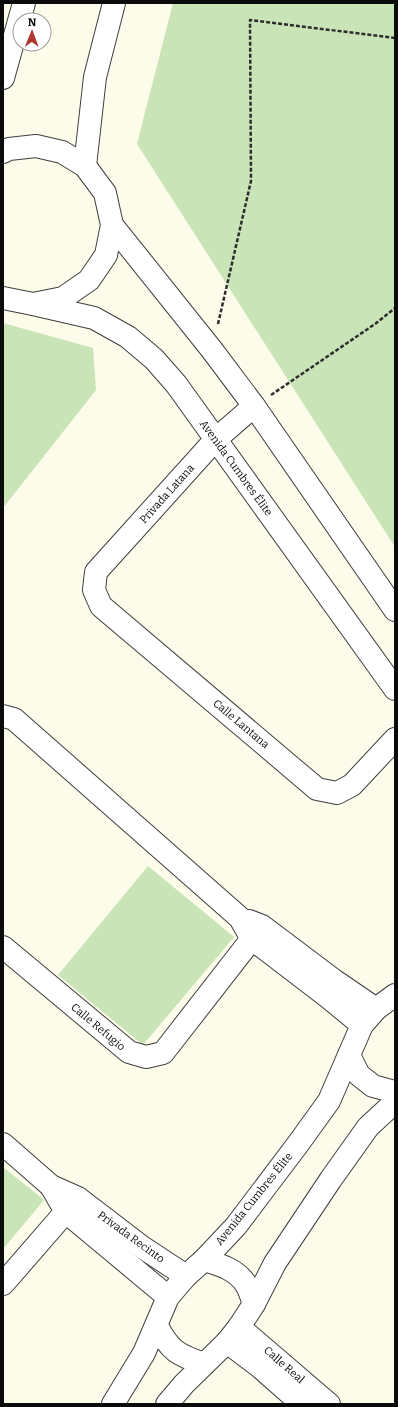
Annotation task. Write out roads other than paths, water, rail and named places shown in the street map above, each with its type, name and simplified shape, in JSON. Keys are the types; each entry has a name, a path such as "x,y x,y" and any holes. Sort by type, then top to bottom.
{"street":[{"path":"3,78 24,3"},
{"path":"85,166 96,77 114,3"},
{"path":"3,152 9,149 36,146 62,152 85,166 105,193 112,225 106,255 89,280 64,298 33,304"},
{"path":"112,225 212,350 254,406 395,610"},
{"name":"Avenida Cumbres Élite","path":"3,298 94,318 128,337 154,358 176,384 395,689"},
{"name":"Privada Latana","path":"94,590 96,572 216,439 254,406"},
{"name":"Calle Lantana","path":"94,590 101,606 318,789 337,793 352,785 395,739"},
{"path":"3,716 14,720 257,933 335,981 369,1017 395,995"},
{"name":"Calle Refugio","path":"3,947 129,1052 146,1057 163,1053 257,933"},
{"name":"Avenida Cumbres Élite","path":"113,1404 144,1353 157,1326 168,1297 186,1276 204,1260 236,1226 329,1101 349,1055 369,1017"},
{"path":"349,1055 359,1075 373,1086 395,1092"},
{"path":"167,1404 184,1384 233,1335 254,1304 275,1263 331,1179 368,1127 395,1102"},
{"name":"Privada Recinto","path":"3,1144 72,1205 168,1297"},
{"path":"3,1284 72,1205"},
{"name":"Privada Recinto","path":"72,1205 142,1247 186,1276"},
{"path":"204,1260 223,1265 237,1274 247,1286 254,1304"},
{"path":"157,1326 165,1341 176,1352 189,1359 204,1364"},
{"name":"Calle Real","path":"233,1335 260,1366 302,1404"},
{"name":"Calle Real","path":"233,1335 329,1404"}]}
